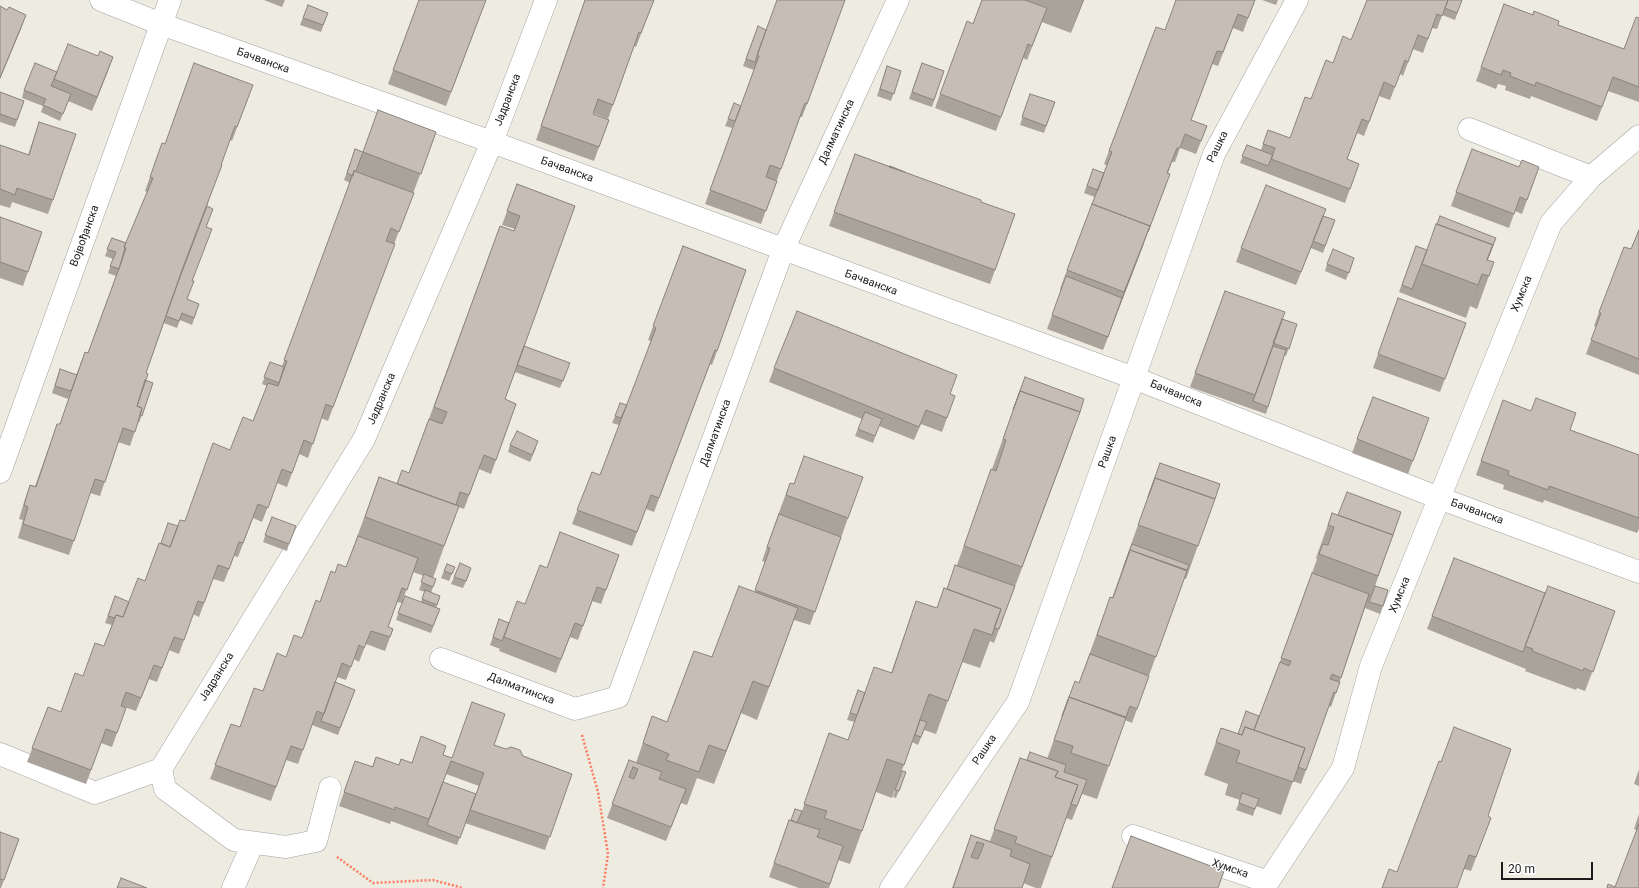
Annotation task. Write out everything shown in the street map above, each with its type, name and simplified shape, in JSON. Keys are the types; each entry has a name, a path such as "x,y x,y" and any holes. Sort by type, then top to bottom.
{"street":[{"name":"Бачванска","path":"101,0 161,24 492,142 1134,378 1439,498 1639,572"},
{"name":"Војвођанска","path":"0,472 170,0"},
{"name":"Јадранска","path":"161,769 364,439 492,142 546,0"},
{"name":"Далматинска","path":"441,659 575,709 618,697 783,250 898,0"},
{"name":"Рашка","path":"891,888 1018,702 1214,154 1297,0"},
{"path":"1469,129 1590,177"},
{"name":"Хумска","path":"1133,836 1268,882 1343,768 1371,666 1551,223 1590,177 1639,136"},
{"path":"0,754 95,793 161,769 165,789 234,840 286,847 316,842 330,788"},
{"path":"233,888 253,843"}],"path":[{"path":"575,709 598,792 605,831 608,854 603,888"},
{"path":"316,842 373,883 433,880 463,888"}],"building":[{"path":"419,0 486,0 451,92 393,70"},
{"path":"585,0 654,0 641,33 639,32 613,105 598,99 593,114 609,120 599,147 541,126"},
{"path":"777,0 845,0 807,104 805,103 781,169 770,165 766,177 777,181 766,211 710,190 759,56 757,55"},
{"path":"982,0 1025,0 1047,8 1032,46 1028,44 1001,117 940,94 967,21 973,24"},
{"path":"1176,0 1255,0 1248,18 1238,14 1223,52 1217,51 1191,120 1207,126 1201,141 1185,134 1180,148 1177,148 1167,173 1170,174 1148,232 1150,226 1092,204 1112,152 1109,151 1156,27 1165,30"},
{"path":"1367,0 1448,0 1442,16 1437,14 1428,39 1418,35 1408,62 1405,60 1395,87 1384,82 1369,122 1362,119 1347,159 1359,164 1350,189 1271,159 1275,148 1263,144 1268,130 1290,138 1305,97 1311,99 1326,60 1333,63 1343,36 1351,40"},
{"path":"1448,0 1462,0 1457,13 1445,8"},
{"path":"1504,4 1533,15 1534,11 1559,21 1558,25 1624,49 1636,17 1639,18 1639,87 1613,77 1602,107 1536,82 1535,86 1510,76 1511,73 1503,70 1501,75 1481,67"},
{"path":"308,5 328,13 323,25 303,18"},
{"path":"0,6 7,10 9,7 26,15 0,78"},
{"path":"758,26 766,30 755,62 746,59"},
{"path":"68,44 98,56 100,51 113,57 97,97 54,79"},
{"path":"35,63 57,72 51,86 71,94 63,114 43,105 46,99 24,90"},
{"path":"194,63 253,85 237,127 235,126 146,373 148,374 137,406 142,408 135,432 123,428 105,482 95,479 74,541 23,524 28,507 24,505 30,485 36,487 57,424 60,424 85,352 88,353 121,263 126,248 124,247 153,178 150,177 162,143 165,144"},
{"path":"922,63 944,71 934,100 912,92"},
{"path":"887,66 901,71 894,94 880,89"},
{"path":"0,92 24,101 17,120 0,114"},
{"path":"1030,94 1055,102 1046,126 1022,117"},
{"path":"734,103 741,106 735,121 728,119"},
{"path":"378,110 436,132 421,174 363,152"},
{"path":"39,122 76,134 53,200 17,188 15,195 0,189 0,145 29,155"},
{"path":"1247,145 1273,155 1268,166 1242,156"},
{"path":"355,149 363,152 353,176 347,173"},
{"path":"1472,149 1519,167 1522,160 1539,167 1527,200 1520,197 1514,214 1456,192"},
{"path":"855,154 1015,214 995,270 834,212"},
{"path":"890,166 905,172 889,167"},
{"path":"1093,169 1104,173 1098,190 1087,186"},
{"path":"354,171 414,193 399,232 391,228 386,241 395,244 333,407 326,404 313,444 304,440 292,473 282,469 268,508 258,504 243,543 239,542 229,569 218,565 204,603 198,601 184,640 174,637 162,668 154,665 141,698 126,692 121,706 126,708 117,733 106,729 91,770 32,748 48,707 61,712 75,673 83,676 95,643 104,646 116,615 123,617 138,578 145,581 159,543 170,547 180,520 185,521 213,443 230,450 243,417 253,421 268,383 278,386 287,361 284,360"},
{"path":"517,184 575,206 505,399 516,404 496,460 484,455 469,495 460,492 456,505 397,484 402,470 409,473 429,419 442,424 447,412 434,407 500,226 514,231 520,216 507,211"},
{"path":"1266,185 1326,209 1301,272 1241,248"},
{"path":"1092,204 1150,226 1124,292 1067,270"},
{"path":"207,206 213,209 206,227 212,229 192,281 194,281 187,299 199,304 194,318 182,313 179,321 166,316"},
{"path":"1323,216 1335,220 1325,246 1313,241"},
{"path":"1440,216 1496,238 1487,260 1493,245 1437,224"},
{"path":"0,217 42,232 28,272 0,262"},
{"path":"1436,224 1493,245 1487,260 1494,262 1489,276 1482,274 1478,285 1422,264"},
{"path":"1639,230 1639,359 1591,340 1601,313 1599,312 1624,247 1631,249"},
{"path":"112,238 126,243 119,269 110,266 116,252 107,249"},
{"path":"683,246 746,270 717,351 715,350 659,498 651,495 637,532 577,510 592,472 600,475 656,328 653,326"},
{"path":"1416,246 1427,250 1412,289 1402,285"},
{"path":"1333,249 1354,258 1349,273 1327,264"},
{"path":"1066,276 1122,298 1108,337 1052,315"},
{"path":"1225,291 1285,312 1255,395 1195,373"},
{"path":"1398,298 1466,323 1445,379 1378,354"},
{"path":"797,311 957,375 950,394 955,396 947,418 926,410 919,427 774,368"},
{"path":"1282,319 1297,324 1289,349 1273,343"},
{"path":"524,346 570,363 563,381 517,365"},
{"path":"1273,346 1286,350 1268,407 1253,401"},
{"path":"270,362 284,367 279,383 264,377"},
{"path":"60,369 77,375 71,391 55,386"},
{"path":"1025,377 1084,399 1080,412 1020,391 1013,410"},
{"path":"145,380 153,383 142,416 140,415 142,408 137,406"},
{"path":"1020,391 1080,412 1022,567 964,546 991,469 996,471 1006,440 1003,439"},
{"path":"1373,397 1429,418 1413,461 1357,439"},
{"path":"1536,398 1576,413 1570,430 1639,455 1639,518 1549,486 1548,490 1508,475 1509,471 1481,461 1503,400 1531,411"},
{"path":"620,403 627,405 621,418 615,416"},
{"path":"865,412 882,419 875,436 858,429"},
{"path":"517,431 538,441 532,455 510,445"},
{"path":"804,456 863,477 848,518 786,495 790,483 794,484"},
{"path":"1160,463 1220,484 1215,499 1155,478 1148,497"},
{"path":"379,477 459,506 444,546 365,517"},
{"path":"1155,478 1215,499 1198,546 1138,525"},
{"path":"1347,492 1401,512 1393,535 1338,515"},
{"path":"1332,513 1393,535 1378,576 1319,554 1323,544 1328,545 1334,527 1328,525"},
{"path":"779,514 841,537 815,612 755,590 770,548 767,547"},
{"path":"272,517 296,526 289,544 265,535"},
{"path":"168,523 178,526 170,547 161,543"},
{"path":"560,532 619,555 606,590 597,587 583,626 575,623 561,659 504,637 517,601 525,604 540,565 547,568"},
{"path":"358,536 418,558 407,590 402,588 388,627 393,629 390,637 371,631 364,648 359,645 351,667 342,663 324,714 317,711 303,750 291,746 276,787 215,765 231,724 240,727 254,688 263,691 277,653 286,657 294,635 302,638 316,600 320,602 331,571 335,573 338,564 346,567"},
{"path":"1132,544 1189,565 1187,570 1130,550 1123,569"},
{"path":"1130,550 1187,571 1156,657 1097,635 1110,597 1113,598"},
{"path":"1454,558 1545,593 1523,652 1432,616"},
{"path":"460,563 471,568 466,581 454,577"},
{"path":"447,564 455,567 452,574 444,571"},
{"path":"955,565 1015,586 999,629 994,628 1001,609 947,589"},
{"path":"1312,573 1369,594 1341,678 1332,674 1330,679 1340,682 1336,693 1334,692 1306,770 1298,767 1305,748 1254,730 1280,662 1289,666 1291,661 1281,658"},
{"path":"424,574 436,579 433,587 421,582"},
{"path":"739,586 798,608 769,687 753,681 726,751 709,745 699,772 666,760 669,754 643,743 652,716 667,722 694,651 712,657"},
{"path":"1375,586 1388,590 1383,606 1369,602"},
{"path":"1548,586 1615,611 1593,672 1584,668 1583,671 1532,651 1533,649 1525,646"},
{"path":"944,588 1001,609 992,635 974,629 948,701 929,694 904,765 887,759 862,831 824,818 827,811 804,804 829,733 848,740 874,667 892,673 916,601 937,608"},
{"path":"425,590 440,596 437,605 422,599"},
{"path":"115,596 129,602 123,617 116,615 115,618 108,616"},
{"path":"405,596 440,609 433,626 398,613"},
{"path":"499,619 509,623 502,641 493,637"},
{"path":"1090,654 1149,676 1137,709 1130,706 1126,717 1069,697 1075,681 1079,683"},
{"path":"335,682 355,690 340,728 321,721"},
{"path":"858,690 865,693 857,715 850,713"},
{"path":"1069,697 1126,718 1109,766 1071,753 1073,746 1054,740"},
{"path":"472,702 505,714 494,745 506,749 511,747 520,750 523,756 572,774 550,837 470,810 484,773 451,761 429,819 395,807 395,810 344,792 355,761 373,767 376,757 399,765 401,759 412,763 421,736 446,746 443,755 452,758"},
{"path":"1246,711 1259,716 1254,730 1245,727 1242,735 1238,734"},
{"path":"920,720 927,722 921,737 915,735"},
{"path":"1245,727 1305,748 1293,782 1236,762 1240,751 1216,742 1221,728 1242,735"},
{"path":"1454,727 1511,749 1488,816 1491,818 1476,857 1469,855 1457,888 1382,888 1389,869 1397,872 1439,761 1441,762"},
{"path":"1030,752 1066,765 1064,772 1087,780 1077,806 1071,804 1078,785 1055,777 1058,771 1027,760"},
{"path":"1020,758 1058,771 1055,777 1078,785 1052,857 1015,843 1017,837 994,829"},
{"path":"629,760 662,772 659,779 686,789 671,827 612,804","holes":["633,767 638,769 634,779 629,777"]},
{"path":"902,771 906,772 899,791 895,790"},
{"path":"443,782 476,794 460,838 427,825"},
{"path":"1242,793 1259,799 1255,809 1239,803"},
{"path":"795,809 802,811 797,823 791,820"},
{"path":"789,820 820,830 817,837 843,846 830,884 774,863"},
{"path":"1639,824 1639,888 1607,888 1608,884 1615,887"},
{"path":"0,832 19,839 4,880 0,879"},
{"path":"971,835 1012,850 1010,856 1030,864 1022,888 953,888","holes":["977,842 984,844 978,859 971,857"]},
{"path":"1131,836 1224,871 1218,888 1112,888"},
{"path":"121,878 147,888 117,888"}]}
